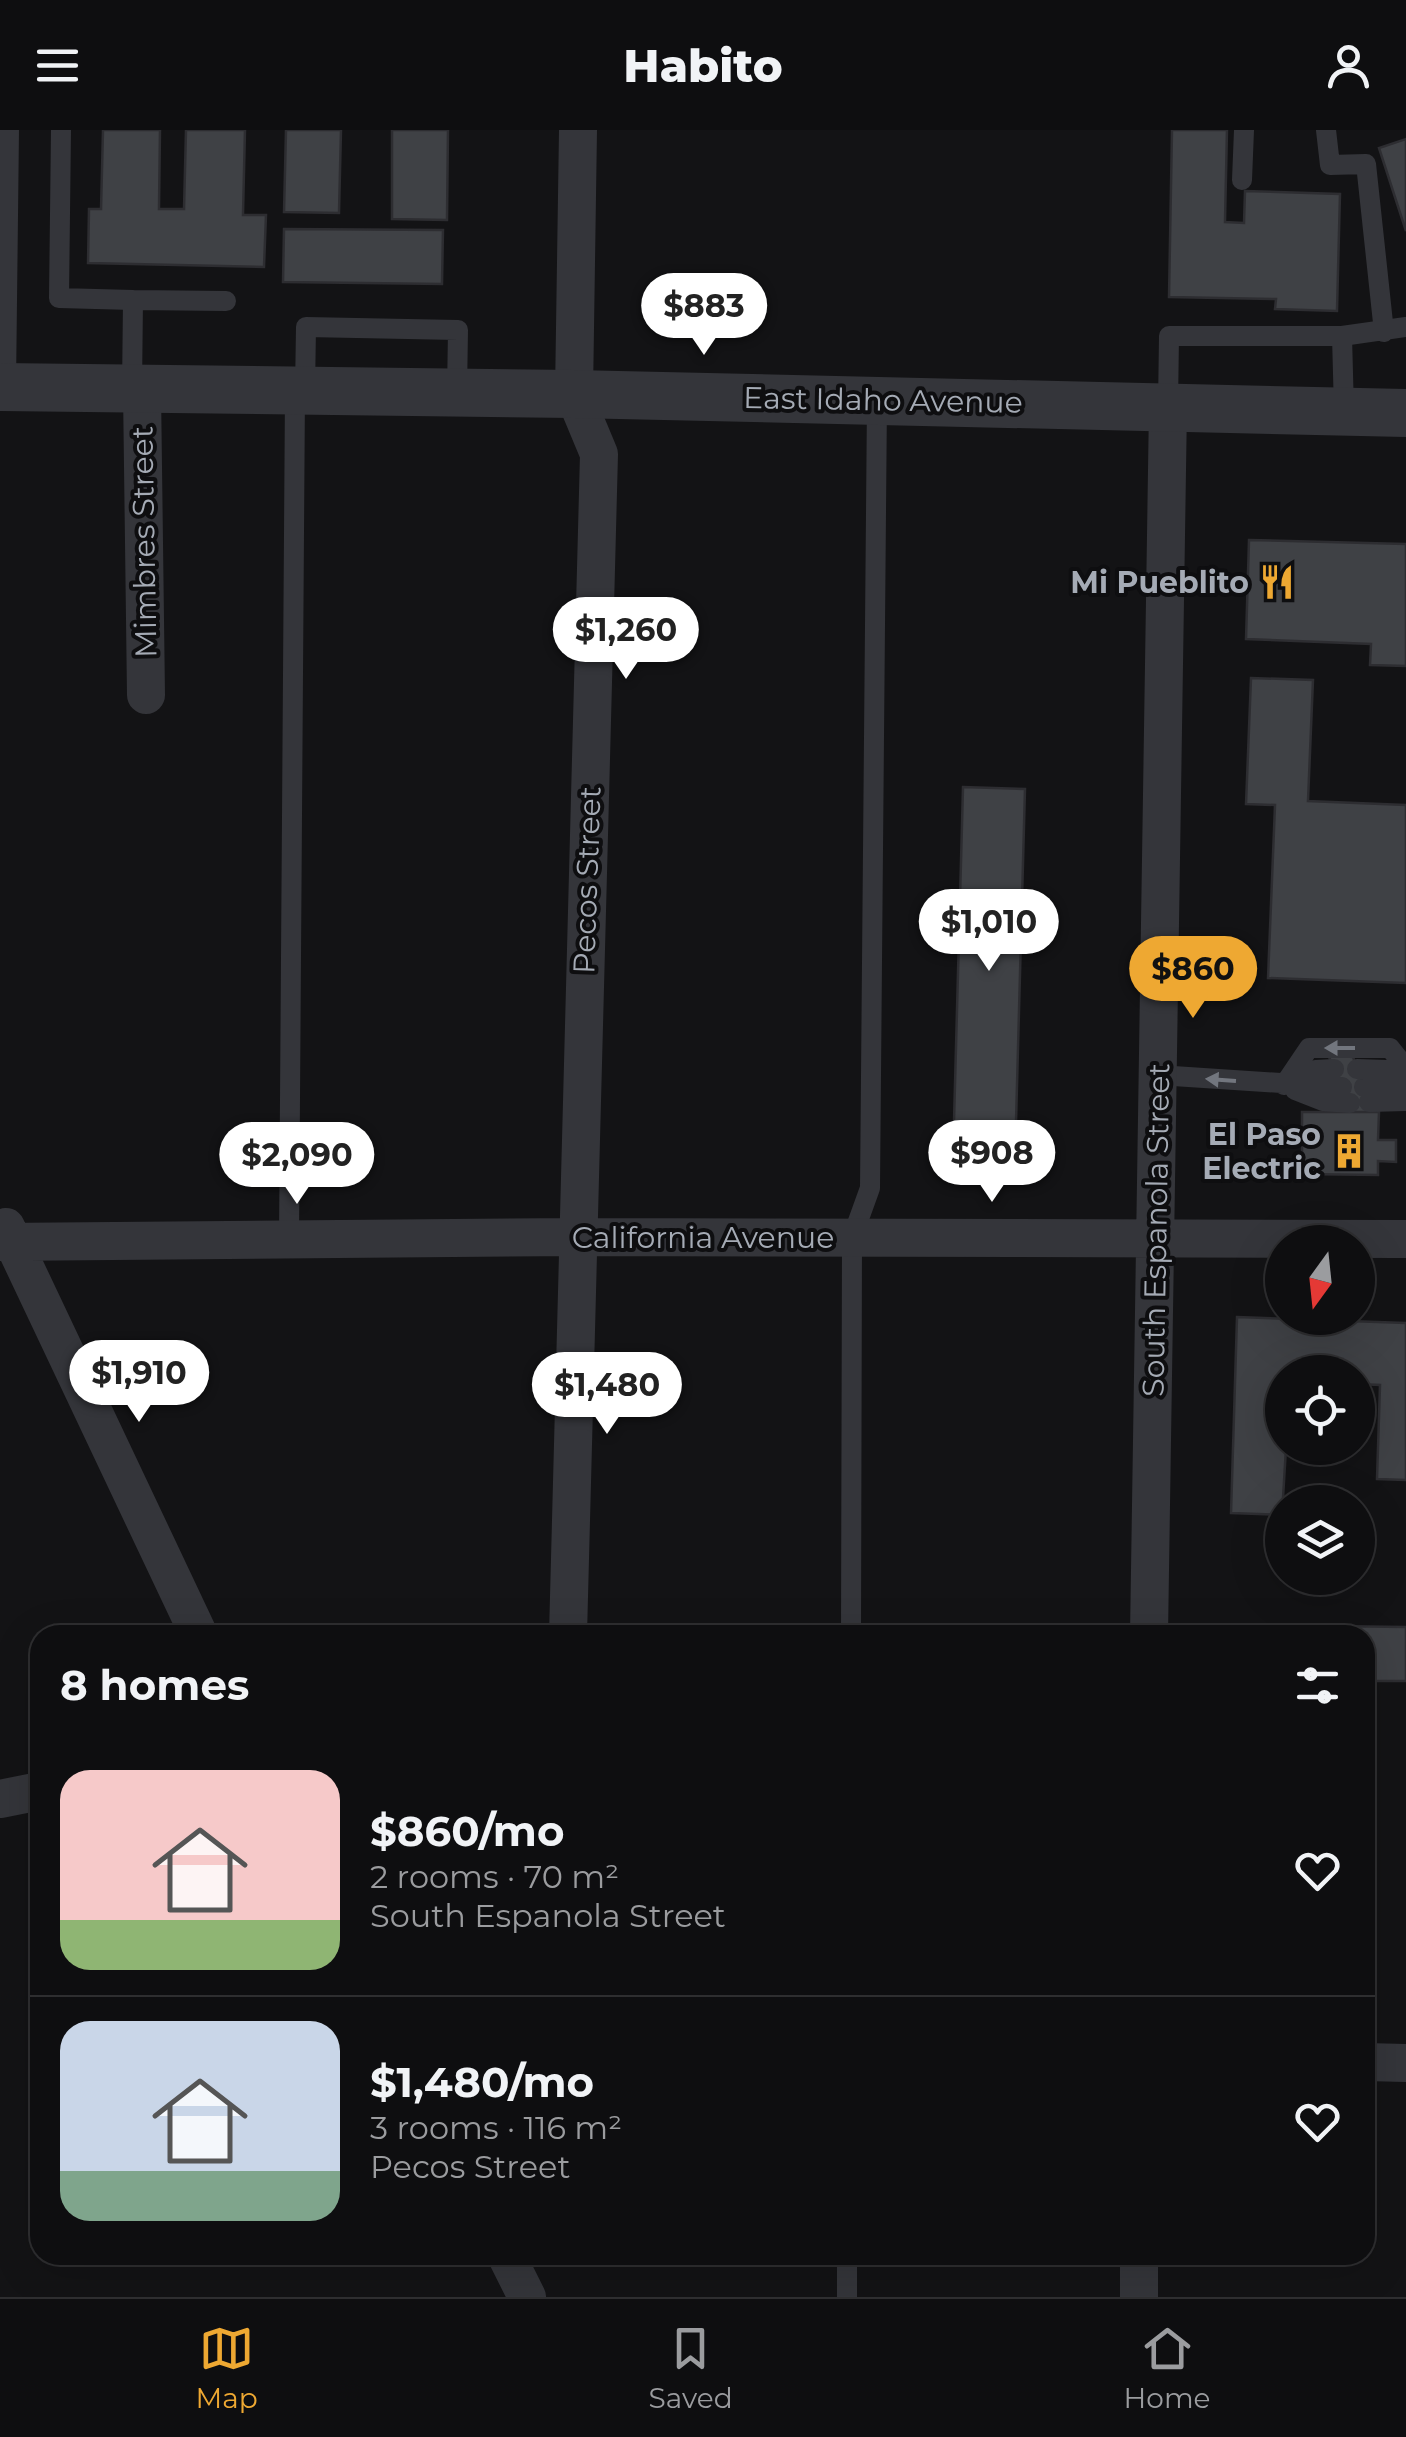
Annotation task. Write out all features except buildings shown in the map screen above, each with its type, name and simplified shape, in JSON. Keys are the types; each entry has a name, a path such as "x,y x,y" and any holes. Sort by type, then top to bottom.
{"street":[{"name":"Pecos Street","path":"568,1625 599,454 574,394 578,130"},
{"name":"East Idaho Avenue","path":"3,387 574,394 1406,413"},
{"name":"Mimbres Street","path":"137,390 146,694"},
{"name":"South Espanola Street","path":"1149,1625 1168,406"},
{"name":"California Avenue","path":"5,1234 289,1240 578,1236 1406,1240"},
{"path":"5,1234 194,1625"},
{"path":"0,1799 30,1793"},
{"path":"1375,2062 1406,2064"},
{"path":"511,2265 526,2297"},
{"path":"1139,2297 1140,2265"}],"lane":[{"path":"3,387 9,130"},
{"path":"61,130 59,298 226,301"},
{"path":"1242,180 1244,130"},
{"path":"1326,130 1330,165 1366,164 1384,332"},
{"path":"133,300 137,390"},
{"path":"289,1240 300,391 306,327 458,330 457,392"},
{"path":"1168,406 1169,336 1342,336 1406,327"},
{"path":"1342,336 1344,411"},
{"path":"851,1625 852,1238 870,1188 877,400"},
{"path":"1284,1085 1309,1048 1390,1048 1406,1068"},
{"path":"1284,1085 1316,1070 1353,1086 1406,1101"},
{"path":"1158,1076 1284,1085 1323,1102 1353,1086 1406,1082"},
{"path":"846,2297 847,2265"}],"place":[{"name":"Mi Pueblito","path":"1277,582"},
{"name":"El Paso Electric","path":"1349,1151"}]}
